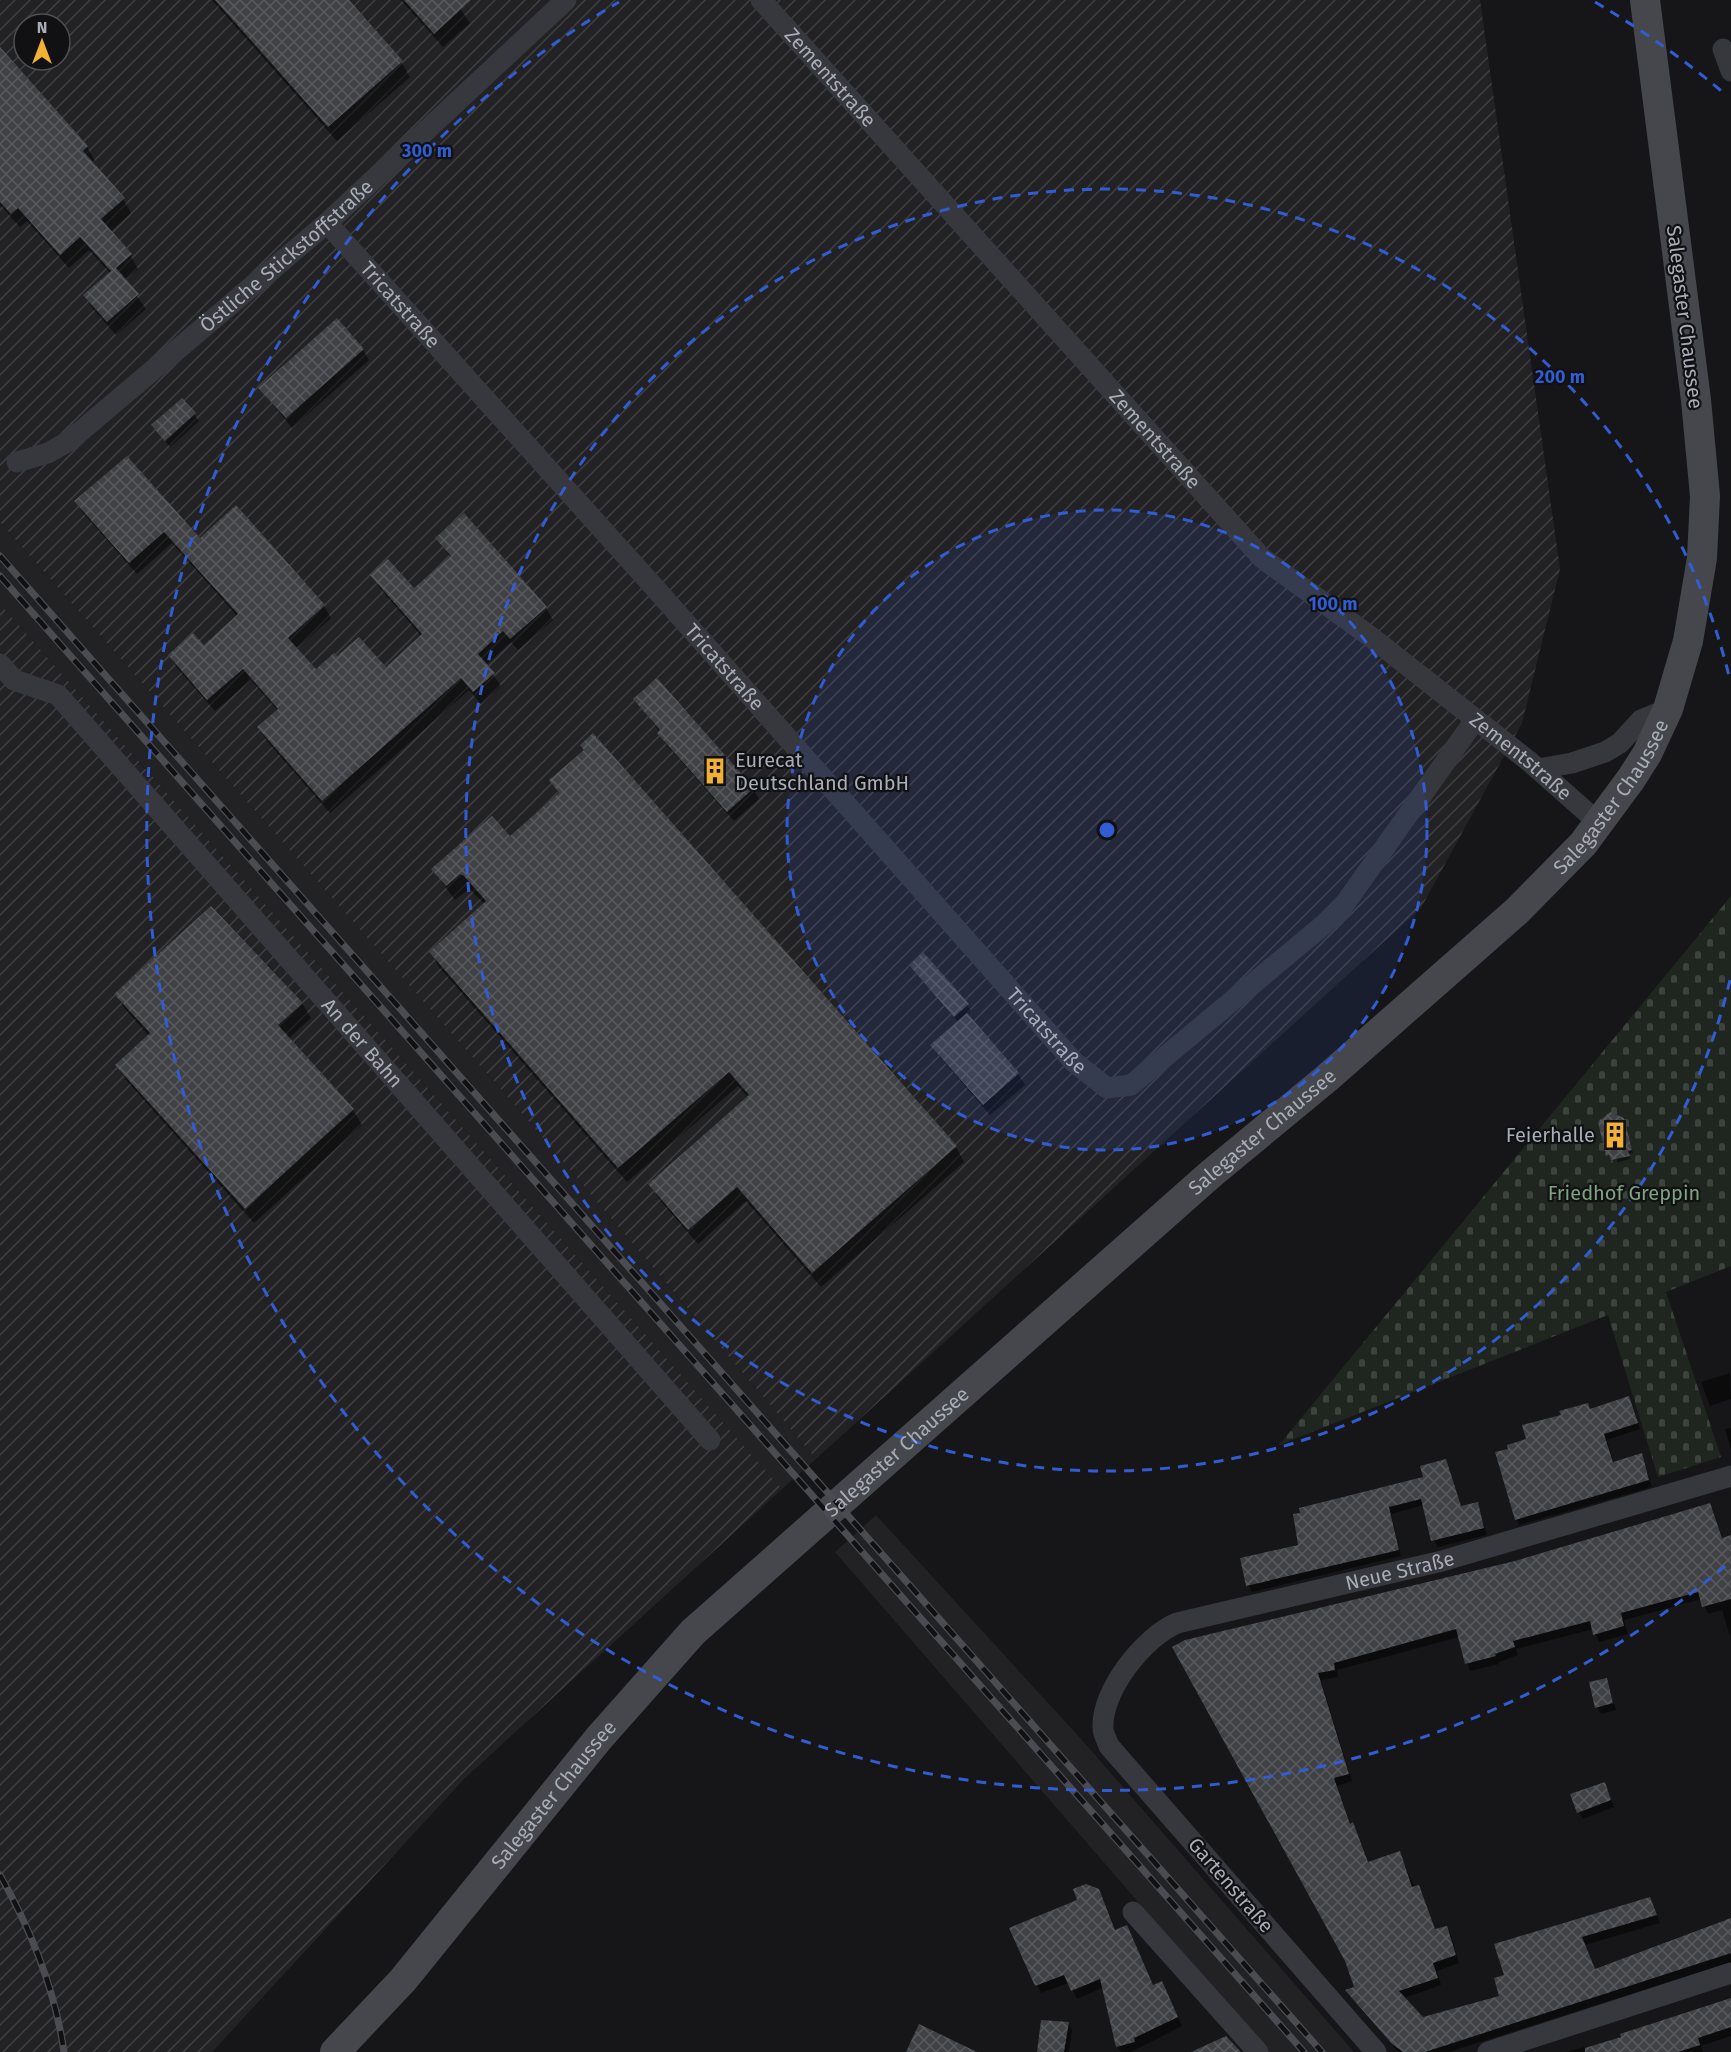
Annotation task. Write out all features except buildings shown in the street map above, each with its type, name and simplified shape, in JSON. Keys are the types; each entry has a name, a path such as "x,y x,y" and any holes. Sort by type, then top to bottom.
{"main road":[{"name":"Salegaster Chaussee","path":"334,2052 402,1980 599,1738 693,1632 1212,1173 1327,1078 1516,911 1567,862 1600,824 1647,754 1668,709 1688,641 1696,598 1705,496 1696,400 1645,0"}],"street":[{"name":"Östliche Stickstoffstraße","path":"17,462 48,453 69,441 327,223 567,0"},
{"name":"Zementstraße","path":"761,0 1262,558 1371,637 1538,770 1600,824"},
{"path":"1723,49 1731,71"},
{"name":"Tricatstraße","path":"327,223 664,598 1074,1062 1107,1088 1131,1085 1339,912 1475,720"},
{"name":"An der Bahn","path":"0,664 14,680 58,695 710,1440"},
{"path":"1538,770 1572,763 1605,752 1620,743 1641,720 1668,709"},
{"name":"Neue Straße","path":"1105,1710 1132,1658 1162,1630 1177,1623 1443,1561 1731,1476"},
{"name":"Gartenstraße","path":"1105,1710 1102,1730 1109,1746 1376,2052"},
{"path":"1133,1912 1258,2052"},
{"path":"1488,2052 1731,1973"}],"shaded area":[{"path":"0,0 1480,0 1560,569 1522,723 1421,908 816,1459 513,1103 0,522"},
{"path":"0,522 513,1103 816,1459 782,1489 0,604"},
{"path":"0,604 782,1489 464,1779 212,2052 0,2052"},
{"path":"876,1515 1082,1740 1354,2052 1268,2052 835,1552"}],"green space":[{"name":"Friedhof Greppin","path":"1731,896 1731,1266 1666,1292 1721,1457 1658,1477 1608,1315 1279,1445"}],"railway":[{"path":"0,556 1322,2052"},
{"path":"0,576 1304,2052"},
{"path":"0,1875 22,1917 40,1960 55,2006 64,2052"}],"place":[{"name":"Eurecat Deutschland GmbH","path":"715,771"},
{"name":"Feierhalle","path":"1615,1135"}]}
